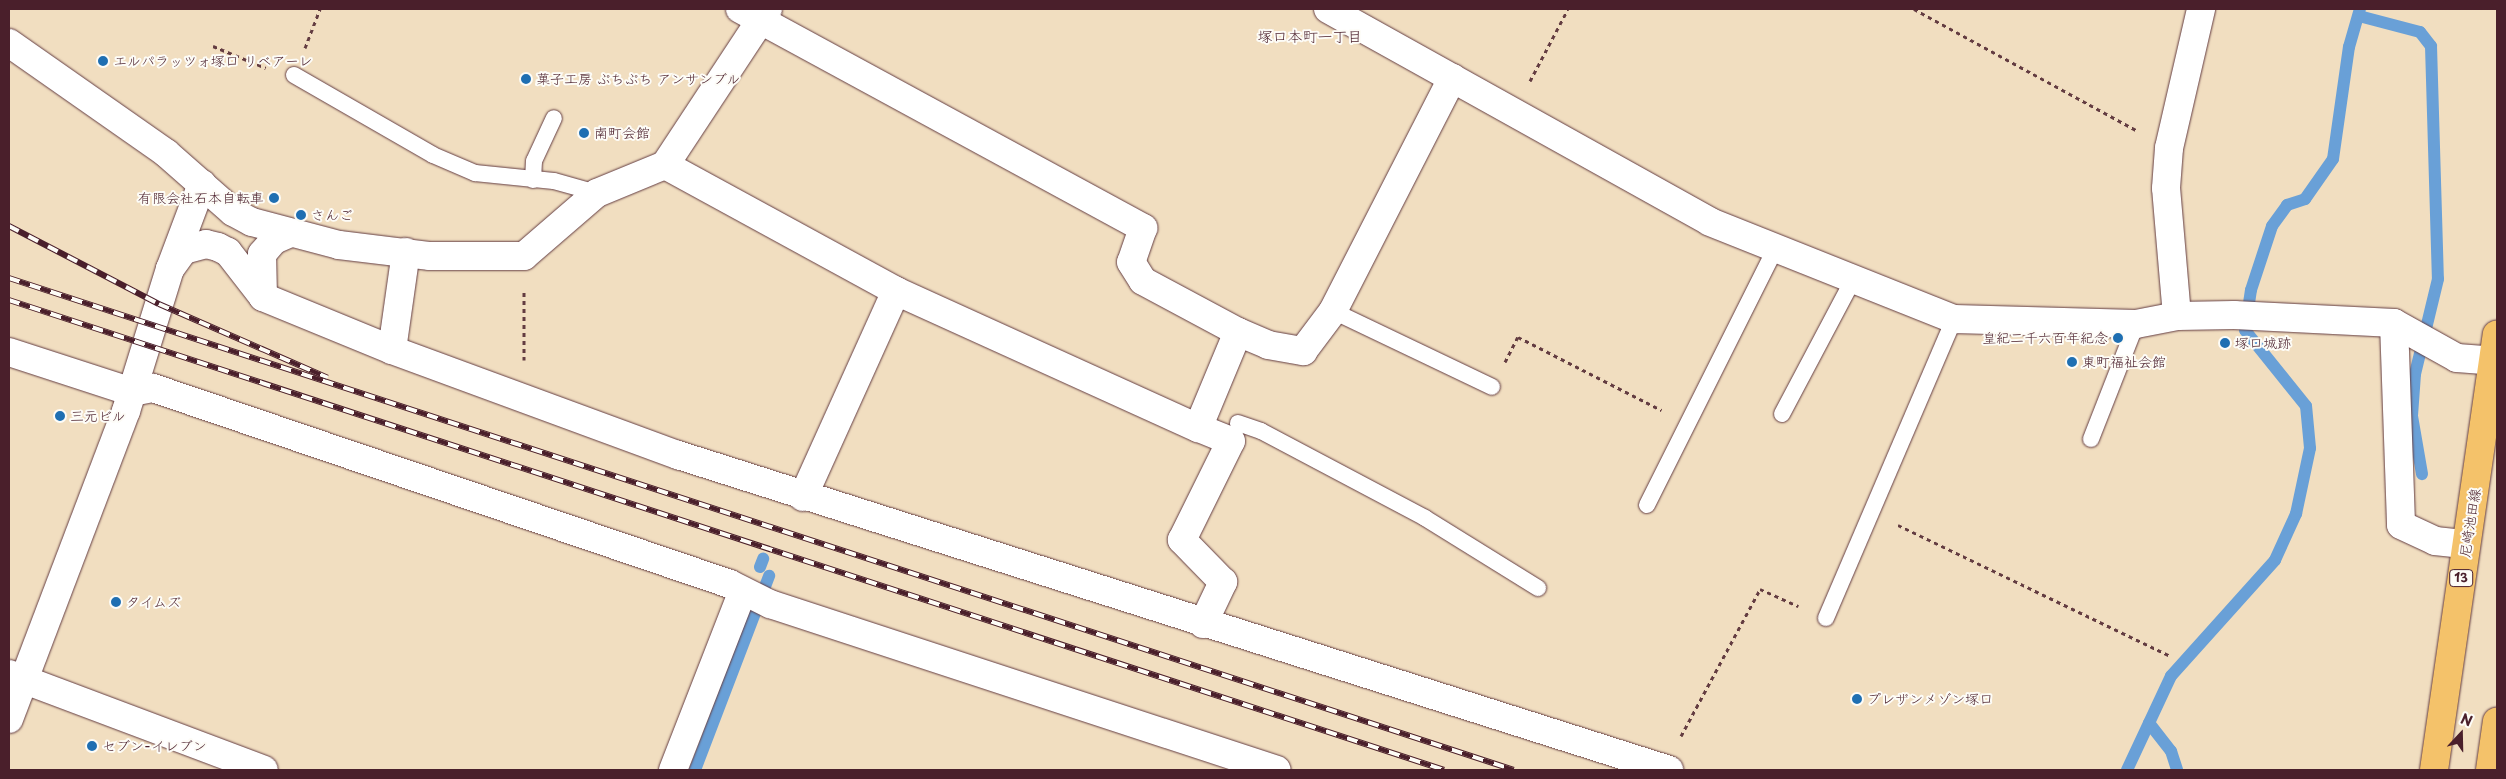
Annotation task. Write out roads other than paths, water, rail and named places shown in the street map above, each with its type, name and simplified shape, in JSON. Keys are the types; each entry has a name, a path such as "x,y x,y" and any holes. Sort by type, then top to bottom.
{"main road":[{"name":"尼崎池田線","path":"2434,770 2466,544 2495,362 2497,335"},
{"path":"2490,770 2497,720"}],"street":[{"path":"1328,9 1653,193 1774,251 1954,319 2136,324 2177,316 2246,317 2403,329 2457,358 2495,362"},
{"path":"2177,316 2166,188 2170,148 2201,9"},
{"path":"9,43 166,153 233,212 288,234 406,252 524,256 597,193 665,165 756,13 1143,228 1131,262 1143,281 1238,332 1268,345 1303,351 1333,311 1452,78"},
{"path":"665,165 896,290 1198,428 1231,441 1182,540 1222,582 1203,624"},
{"path":"9,719 16,677 132,392 170,269 202,184"},
{"path":"263,297 262,254 274,240 288,234"},
{"path":"170,269 184,250 206,244 218,247 228,252 263,297 392,350 803,497 1669,770"},
{"path":"392,350 406,252"},
{"path":"803,497 896,290"},
{"path":"2403,329 2401,525 2435,541 2466,544"},
{"path":"1198,428 1238,332"},
{"path":"9,352 132,392 153,388 730,584 756,599 1277,770"},
{"path":"673,770 756,599"},
{"path":"16,677 264,770"}],"lane":[{"path":"294,75 434,155 475,173 533,180 597,193"},
{"path":"533,180 534,161 554,118"},
{"path":"1648,505 1685,422 1774,251"},
{"path":"1782,414 1852,282"},
{"path":"1333,311 1492,387"},
{"path":"1826,618 1873,513 1954,319"},
{"path":"2091,439 2136,324"},
{"path":"1238,423 1261,431 1416,513 1538,588"}],"waterway":[{"path":"2127,770 2171,676 2275,560 2296,514 2310,448 2306,406 2245,330 2251,290 2272,226 2287,205 2305,199 2333,159 2349,47 2360,9"},
{"path":"2359,16 2420,32 2431,46 2438,279 2415,374 2412,416 2422,474"},
{"path":"760,567 763,559"},
{"path":"695,770 769,576"},
{"path":"2149,723 2171,751 2177,770"}],"railway":[{"path":"9,226 159,304 328,378"},
{"path":"9,278 1514,770"},
{"path":"9,300 1444,770"}],"place":[{"name":"エルパラッツォ塚口 リベアーレ","path":"103,61"},
{"name":"菓子工房 ぷちぷち アンサンブル","path":"526,79"},
{"name":"南町会館","path":"584,133"},
{"name":"有限会社石本自転車","path":"274,198"},
{"name":"さんご","path":"301,215"},
{"name":"皇紀二千六百年紀念","path":"2118,338"},
{"name":"塚口城跡","path":"2225,343"},
{"name":"東町福祉会館","path":"2072,362"},
{"name":"三元ビル","path":"60,416"},
{"name":"タイムズ","path":"116,602"},
{"name":"プレザンメゾン塚口","path":"1857,699"},
{"name":"セブン-イレブン","path":"92,746"}],"district":[{"name":"塚口本町一丁目","path":"1310,36"}]}
